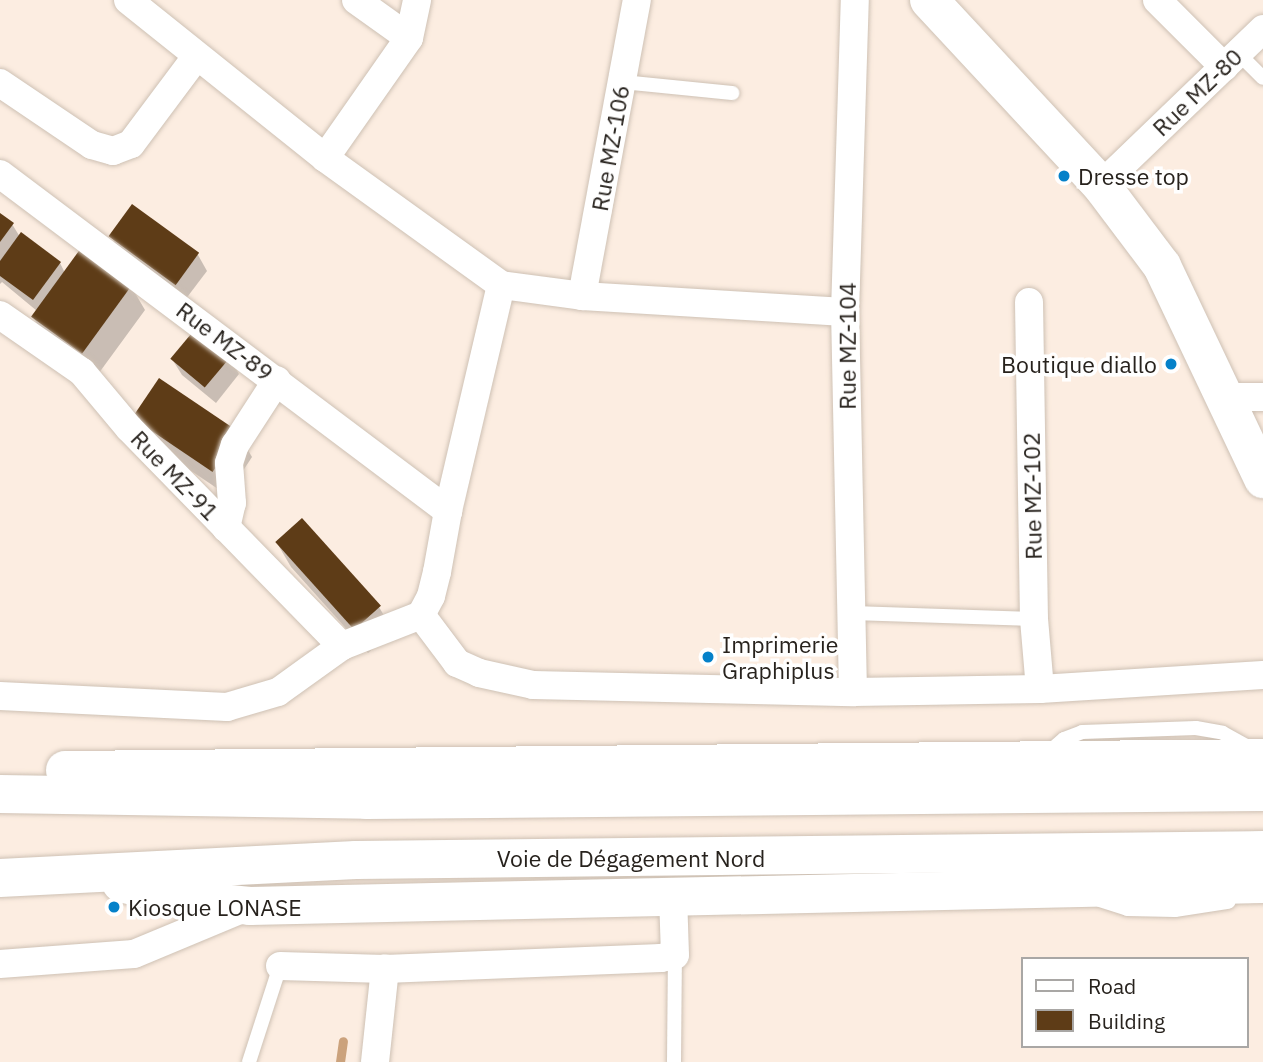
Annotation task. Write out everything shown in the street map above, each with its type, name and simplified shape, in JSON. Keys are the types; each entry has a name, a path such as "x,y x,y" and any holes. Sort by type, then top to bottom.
{"main road":[{"path":"929,0 1101,185 1162,266 1263,479"},
{"path":"0,770 1263,757"},
{"path":"0,794 366,800 1263,792"},
{"name":"Voie de Dégagement Nord","path":"0,878 356,860 1263,850"},
{"path":"81,874 188,900 250,906 673,895 1263,886"}],"street":[{"path":"128,0 325,158 501,285 582,296 845,312"},
{"path":"356,0 409,38"},
{"path":"325,158 409,38 418,0"},
{"name":"Rue MZ-106","path":"582,296 637,0"},
{"name":"Rue MZ-104","path":"853,692 845,312 855,0"},
{"path":"1157,0 1231,60"},
{"name":"Rue MZ-80","path":"1101,185 1263,29"},
{"path":"1,88 92,145 113,151 131,144 196,57"},
{"name":"Rue MZ-89","path":"0,174 277,380 447,511"},
{"path":"1,693 227,707 278,692 342,646 421,615 431,596 447,511 501,285"},
{"name":"Rue MZ-102","path":"1030,302 1034,619 1040,689"},
{"name":"Rue MZ-91","path":"0,315 82,372 130,428 342,646"},
{"path":"226,528 232,503 229,463 235,444 277,380"},
{"path":"1226,397 1263,397"},
{"path":"421,615 457,663 479,673 533,685 853,692 1040,689 1263,675"},
{"path":"280,966 385,969 675,955 673,895"},
{"path":"0,964 134,954 250,906"},
{"path":"374,1062 385,969"}],"lane":[{"path":"1231,60 1263,78"},
{"path":"622,82 732,93"},
{"path":"852,613 1034,619"},
{"path":"674,1062 675,955"},
{"path":"249,1062 280,966"}],"building":[{"path":"132,204 199,253 176,285 108,236"},
{"path":"0,213 14,223 0,242"},
{"path":"21,232 61,262 33,300 0,276 0,261"},
{"path":"81,248 132,285 82,354 31,317"},
{"path":"196,328 230,357 205,388 170,359"},
{"path":"159,378 239,432 213,472 132,418"},
{"path":"302,518 381,606 354,630 275,542"}],"waterway":[{"path":"340,1062 343,1041"}],"place":[{"name":"Dresse top","path":"1064,176"},
{"name":"Boutique diallo","path":"1171,364"},
{"name":"Imprimerie Graphiplus","path":"708,657"},
{"name":"Kiosque LONASE","path":"114,907"}]}
